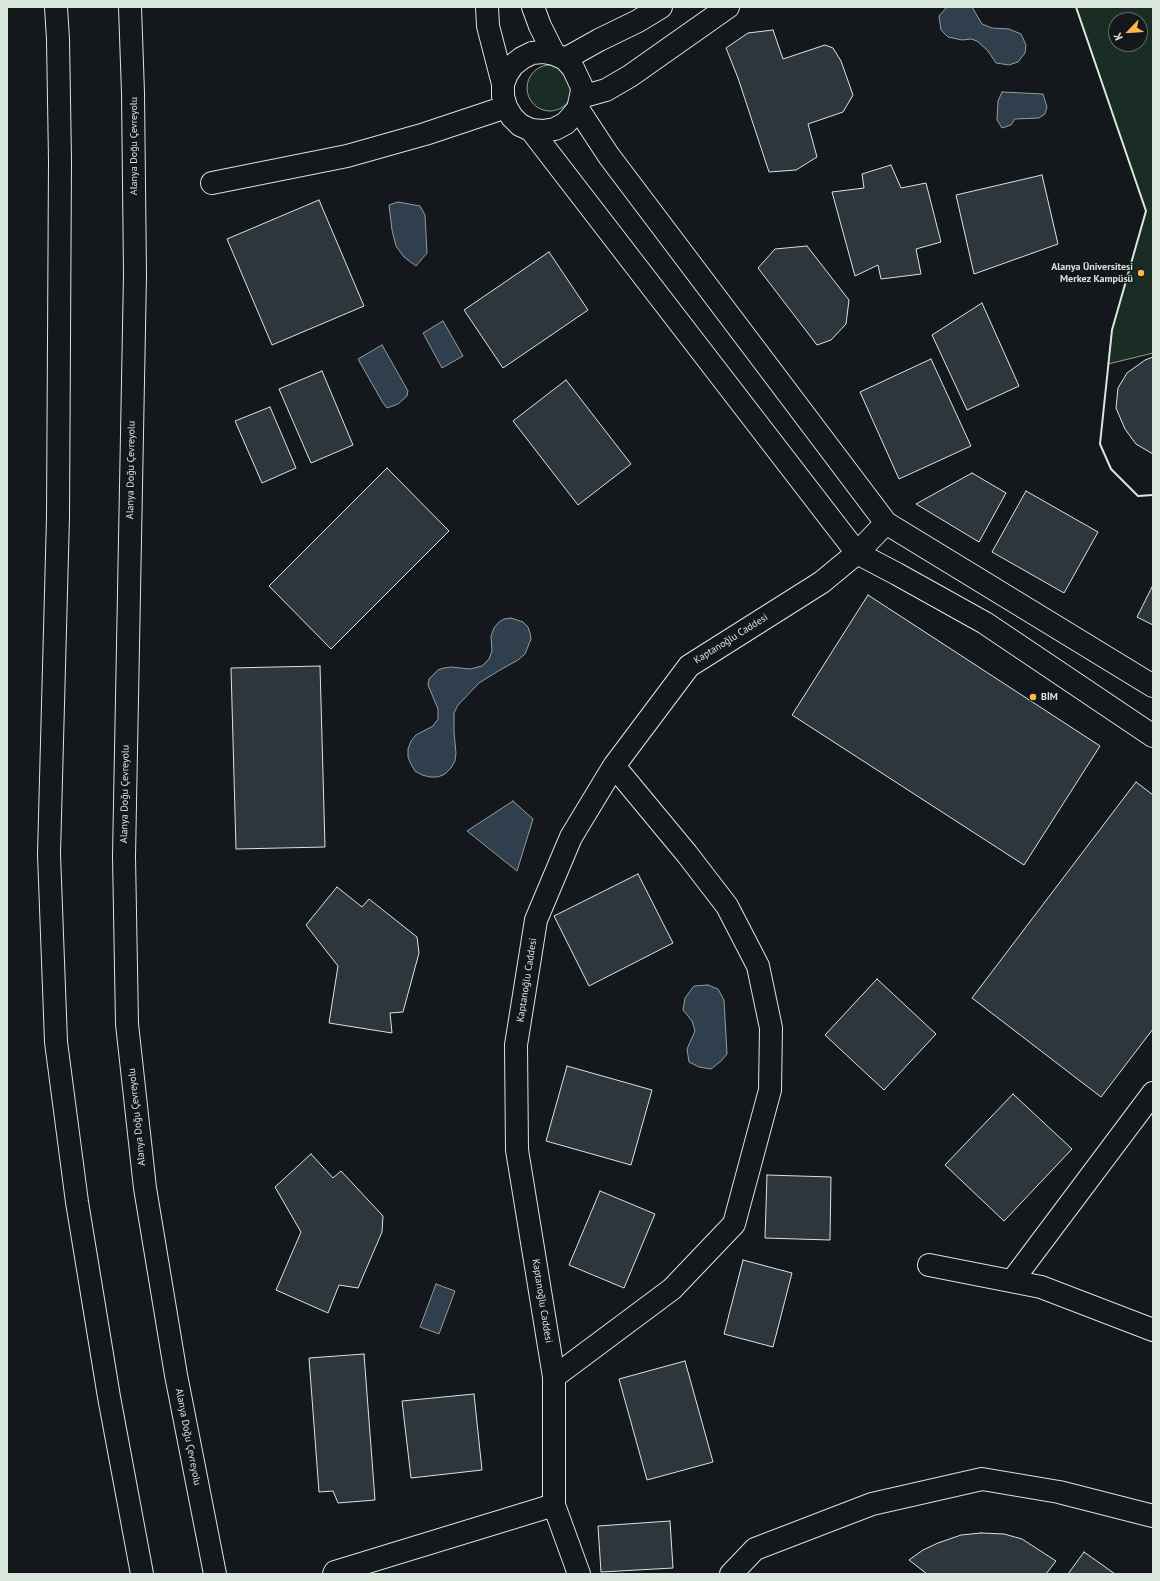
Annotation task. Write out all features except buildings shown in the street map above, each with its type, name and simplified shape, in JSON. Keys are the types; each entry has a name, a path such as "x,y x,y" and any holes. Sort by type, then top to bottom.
{"main road":[{"path":"56,7 60,161 58,509 49,854 56,1042 78,1210 108,1397 142,1574"},
{"name":"Alanya Doğu Çevreyolu","path":"130,7 133,93 135,275 124,856 127,1024 145,1188 176,1375 215,1574"},
{"path":"487,7 488,26 503,84 503,96 506,107 512,117 520,125 531,130 543,131 555,129 566,123 579,103 581,85 573,68 559,57 540,26 533,7"},
{"path":"503,84 513,65 532,53 543,52 559,57 661,7"},
{"path":"579,103 630,76 728,7"},
{"path":"579,103 609,156 886,523 1153,686"},
{"path":"212,183 348,156 424,134 506,107"},
{"path":"531,130 857,553 985,623 1153,736"},
{"name":"Kaptanoğlu Caddesi","path":"579,1574 554,1505 554,1377 517,1150 516,1045 536,920 571,837 614,766 689,666 822,582 857,553 886,523"},
{"path":"554,1377 672,1289 734,1224 770,1090 771,1028 758,966 727,906 687,854 614,766"},
{"path":"1012,1281 1153,1093"},
{"path":"930,1265 1041,1287 1153,1330"},
{"path":"731,1574 755,1548 872,1504 982,1479 1059,1492 1153,1516"},
{"path":"334,1574 342,1570 554,1505"}],"green space":[{"name":"Alanya Üniversitesi Merkez Kampüsü","path":"1076,7 1153,7 1153,353 1108,364 1112,330 1146,211"},
{"path":"550,65 563,69 569,75 573,88 569,101 563,107 550,111 537,107 531,101 527,88 531,75 537,69"}],"water":[{"path":"947,7 972,7 982,24 992,28 1009,29 1021,34 1026,45 1025,53 1018,62 1009,65 996,63 988,51 977,41 948,37 941,30 939,16"},
{"path":"1002,92 1043,94 1047,107 1045,114 1039,118 1015,119 1011,125 1002,128 997,120 998,101"},
{"path":"398,202 420,206 425,215 427,253 416,266 404,257 396,246 392,230 389,205"},
{"path":"443,321 463,356 442,368 423,333"},
{"path":"382,345 408,391 407,396 398,404 387,408 358,359"},
{"path":"511,618 523,622 528,627 531,639 525,654 518,660 479,683 458,705 454,713 456,753 455,761 451,768 445,774 438,777 422,775 415,771 408,757 408,749 411,741 416,735 433,726 438,719 438,709 428,685 429,679 438,670 444,668 451,667 470,669 482,666 489,659 492,651 491,636 494,628 504,619"},
{"path":"513,801 533,819 517,871 467,831"},
{"path":"708,985 718,989 724,1000 727,1054 711,1069 699,1067 689,1062 687,1049 695,1031 692,1021 683,1010 685,998 694,986"},
{"path":"436,1284 455,1291 439,1334 420,1327"}],"wall":[{"path":"1076,7 1146,211 1112,330 1100,444 1111,469 1138,496 1153,495"}],"place":[{"name":"Alanya Üniversitesi Merkez Kampüsü","path":"1141,273"},
{"name":"BİM","path":"1033,697"}]}
